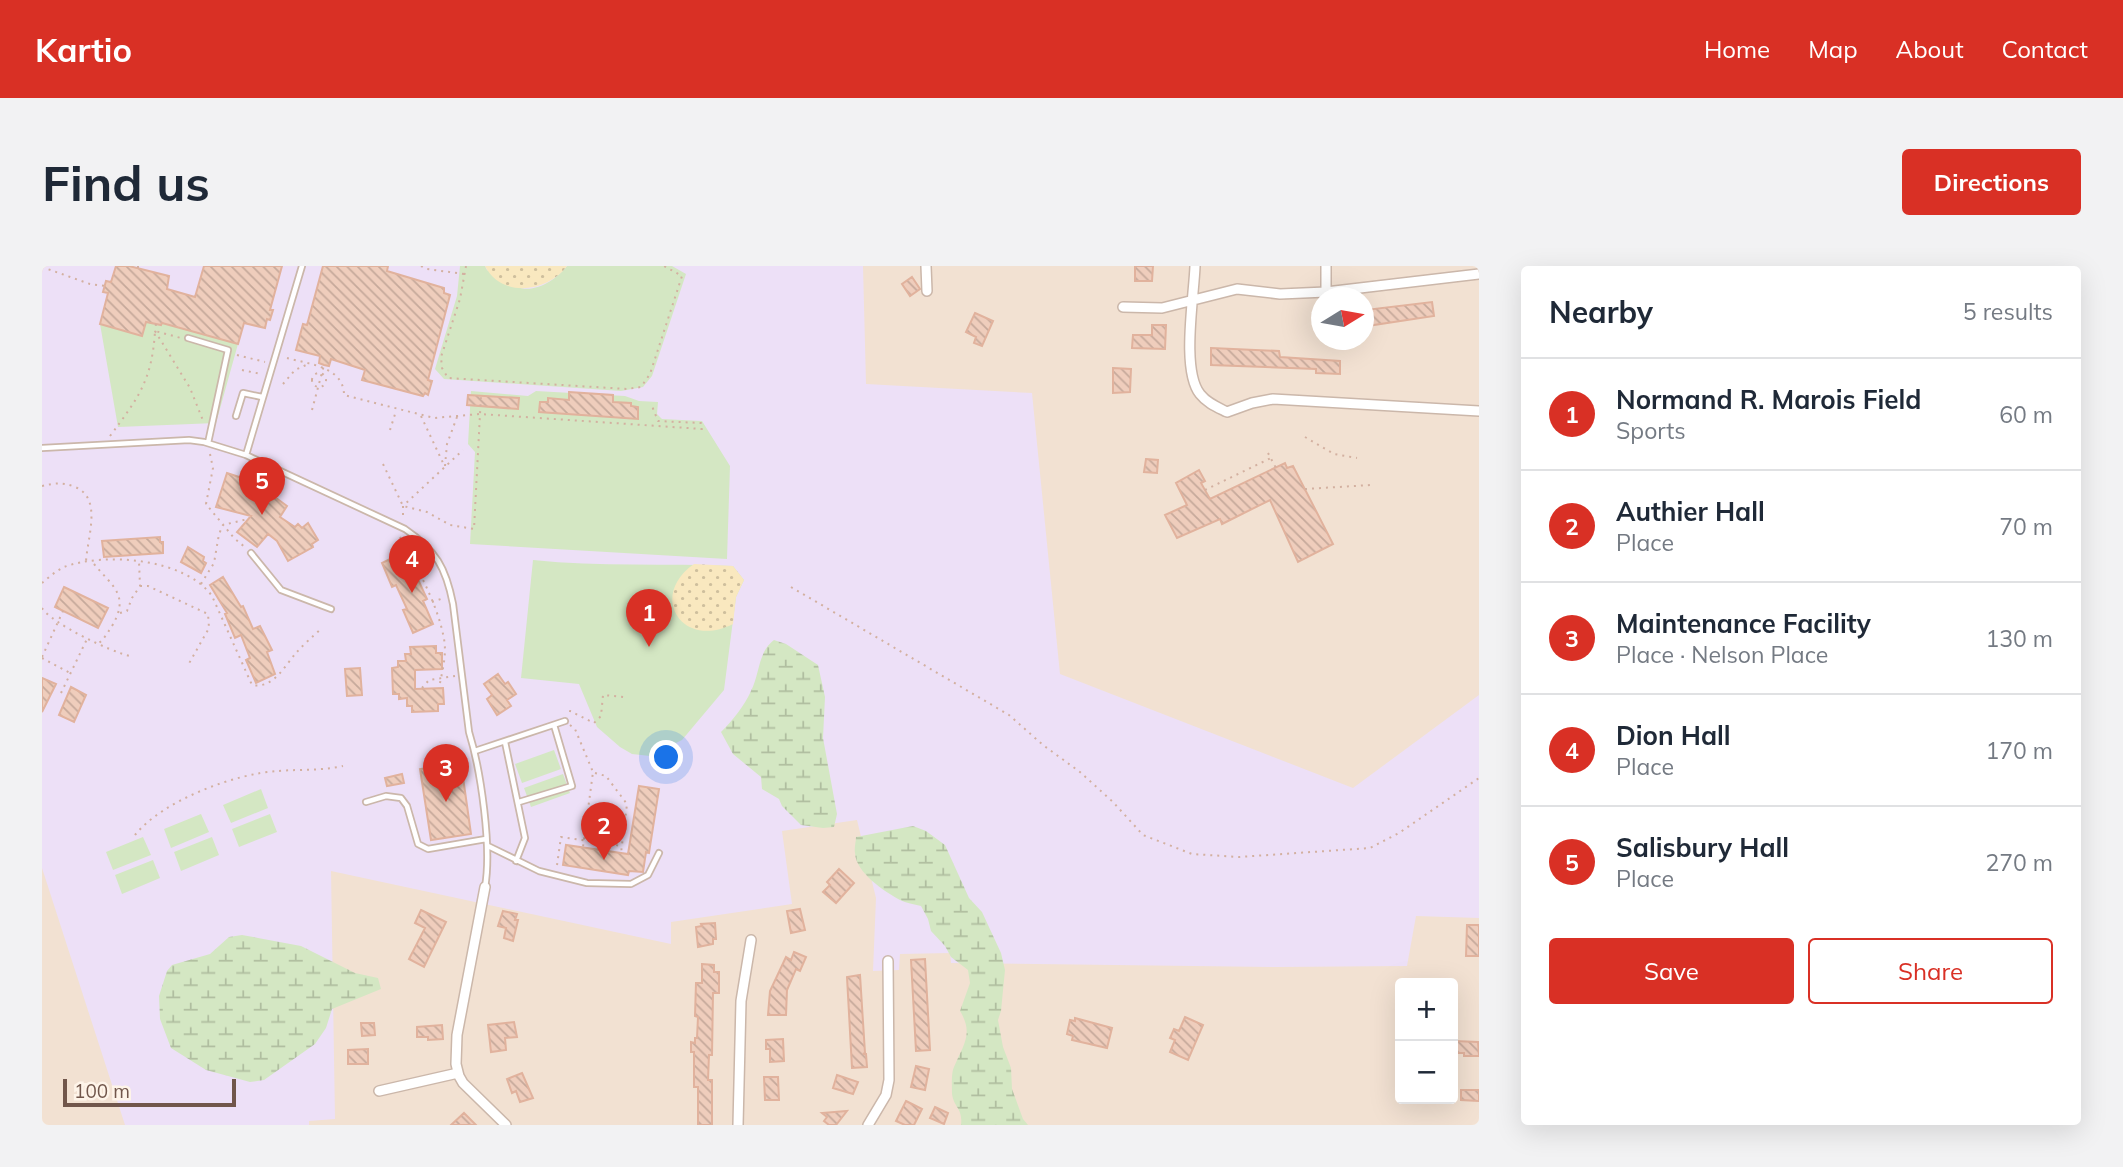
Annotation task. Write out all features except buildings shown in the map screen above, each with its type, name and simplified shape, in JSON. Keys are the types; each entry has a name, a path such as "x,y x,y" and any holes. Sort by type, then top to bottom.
{"street":[{"path":"926,266 927,290"},
{"path":"1195,266 1190,366 1193,381 1204,398 1227,412 1252,402 1272,399 1479,411"},
{"path":"1326,266 1326,287"},
{"path":"1358,287 1459,271 1479,274"},
{"path":"1123,307 1162,308 1237,289 1280,294 1311,293"},
{"path":"485,887 457,1035 456,1058 458,1073 463,1083 506,1125"},
{"path":"738,1125 741,1001 751,940"},
{"path":"868,1125 882,1103 889,1080 888,961"},
{"path":"379,1091 458,1073"}],"lane":[{"path":"246,455 302,266"},
{"path":"188,338 228,350 208,443"},
{"path":"236,416 243,393 262,397"},
{"path":"42,448 189,440 208,443 246,455 405,529 428,545 444,572 451,596 469,732 475,751 488,846 485,887"},
{"path":"251,553 281,590 331,609"},
{"path":"475,751 565,721"},
{"path":"519,802 572,786 554,725"},
{"path":"505,742 525,838 516,861"},
{"path":"366,802 386,796 401,798 407,806 418,844 428,849 486,839"},
{"path":"488,846 555,877 587,883 631,884 648,875 659,853"}],"path":[{"path":"421,266 427,270 464,274"},
{"path":"466,266 460,299 441,357 442,368 448,377 627,389 641,387 650,374 681,276 664,266"},
{"path":"42,267 90,284 105,286"},
{"path":"104,446 144,387 153,359 156,324"},
{"path":"155,331 190,388 205,429"},
{"path":"287,358 306,365 323,366 339,377 344,396 434,418 480,414 702,429 701,423 658,421 652,406"},
{"path":"283,384 295,370 306,365"},
{"path":"312,410 323,366"},
{"path":"242,370 262,374"},
{"path":"318,387 312,383 312,379 316,373 321,373"},
{"path":"318,387 325,383 325,376 321,373"},
{"path":"403,506 427,512 450,525 474,529 481,395"},
{"path":"390,430 397,409"},
{"path":"421,415 445,467"},
{"path":"445,467 447,444 457,416"},
{"path":"1306,437 1334,454 1357,458"},
{"path":"403,506 463,450"},
{"path":"1268,453 1276,468"},
{"path":"210,454 214,468 206,504 251,553"},
{"path":"1205,490 1271,458"},
{"path":"383,464 403,506 403,514"},
{"path":"42,486 64,483 87,493 91,518 86,563"},
{"path":"1305,489 1371,485"},
{"path":"223,525 248,519"},
{"path":"201,584 214,563 223,525"},
{"path":"400,537 417,568 444,639 444,669 439,688"},
{"path":"417,568 437,558"},
{"path":"42,583 62,568 93,562 139,560 172,569 201,584 212,596 252,685 259,687 279,675 298,651 321,629"},
{"path":"120,613 127,611 140,586 139,560"},
{"path":"93,562 120,596 122,606 105,639 98,644"},
{"path":"140,586 148,586 208,614 209,628 187,667"},
{"path":"791,587 1009,715 1043,745 1080,772 1113,802 1143,835 1192,854 1239,857 1370,848 1393,837 1479,778"},
{"path":"432,603 451,596"},
{"path":"42,608 58,622 88,639 130,656"},
{"path":"63,611 44,648 42,658 71,673"},
{"path":"61,693 88,639"},
{"path":"422,688 429,680 462,675"},
{"path":"583,847 593,772 575,729 565,721 570,711 594,723 601,716 603,695 624,697"},
{"path":"135,835 144,823 173,804 231,781 269,772 313,771 343,766"},
{"path":"593,772 607,776 627,804 621,853"},
{"path":"555,877 561,837 622,846"}],"shaded area":[{"path":"42,266 1479,266 1479,1125 42,1125"},
{"path":"42,266 863,266 866,384 1032,393 1060,674 1353,788 1479,695 1479,918 1416,916 1407,966 951,963 950,953 900,954 899,970 873,971 876,898 857,820 782,831 792,904 671,922 671,944 331,871 335,1119 309,1121 309,1125 125,1125 42,868"}],"green space":[{"path":"460,266 485,266 487,270 524,289 545,284 567,266 672,266 686,274 652,376 643,387 621,391 444,379 435,369 457,296"},
{"path":"148,316 152,323 162,323 238,344 216,423 118,427 100,324 142,335"},
{"path":"471,391 528,396 536,391 625,396 639,401 658,402 657,414 662,419 702,421 730,466 727,559 470,544 475,452 468,444"},
{"path":"533,560 733,566 744,580 736,597 724,690 682,740 650,756 632,754 597,727 579,684 521,678"},
{"path":"774,640 786,644 818,665 825,697 823,738 837,814 834,827 801,825 782,806 779,799 762,789 761,777 733,754 721,732 745,702 765,650"},
{"path":"554,750 561,769 522,783 515,764"},
{"path":"563,774 570,793 531,807 524,788"},
{"path":"261,789 268,808 231,823 223,805"},
{"path":"201,814 209,832 171,848 164,829"},
{"path":"270,814 277,832 239,847 232,829"},
{"path":"913,826 926,831 945,845 969,898 982,912 1001,953 1005,970 998,1020 1003,1047 1011,1068 1012,1089 1023,1119 1028,1125 961,1125 961,1115 952,1094 952,1077 967,1033 960,1011 970,983 968,970 951,957 931,931 921,906 902,901 886,892 860,868 855,851 856,837"},
{"path":"143,837 151,855 113,870 106,852"},
{"path":"212,837 219,855 181,871 174,852"},
{"path":"153,860 160,878 122,894 115,875"},
{"path":"242,935 301,946 355,973 378,978 381,989 332,1009 326,1028 315,1044 264,1080 250,1082 206,1070 171,1048 160,1019 159,996 167,971 172,965 210,954 229,937"}],"sand":[{"path":"485,266 567,266 549,282 525,288 502,284"},
{"path":"694,564 733,566 744,580 736,597 733,624 715,630 699,630 686,625 677,616 673,604 674,591 680,577"}],"place":[{"name":"Salisbury Hall","path":"262,515"},
{"name":"Dion Hall","path":"412,593"},
{"name":"Normand R. Marois Field","path":"649,647"},
{"name":"Maintenance Facility","path":"446,802"},
{"name":"Authier Hall","path":"604,860"}]}
